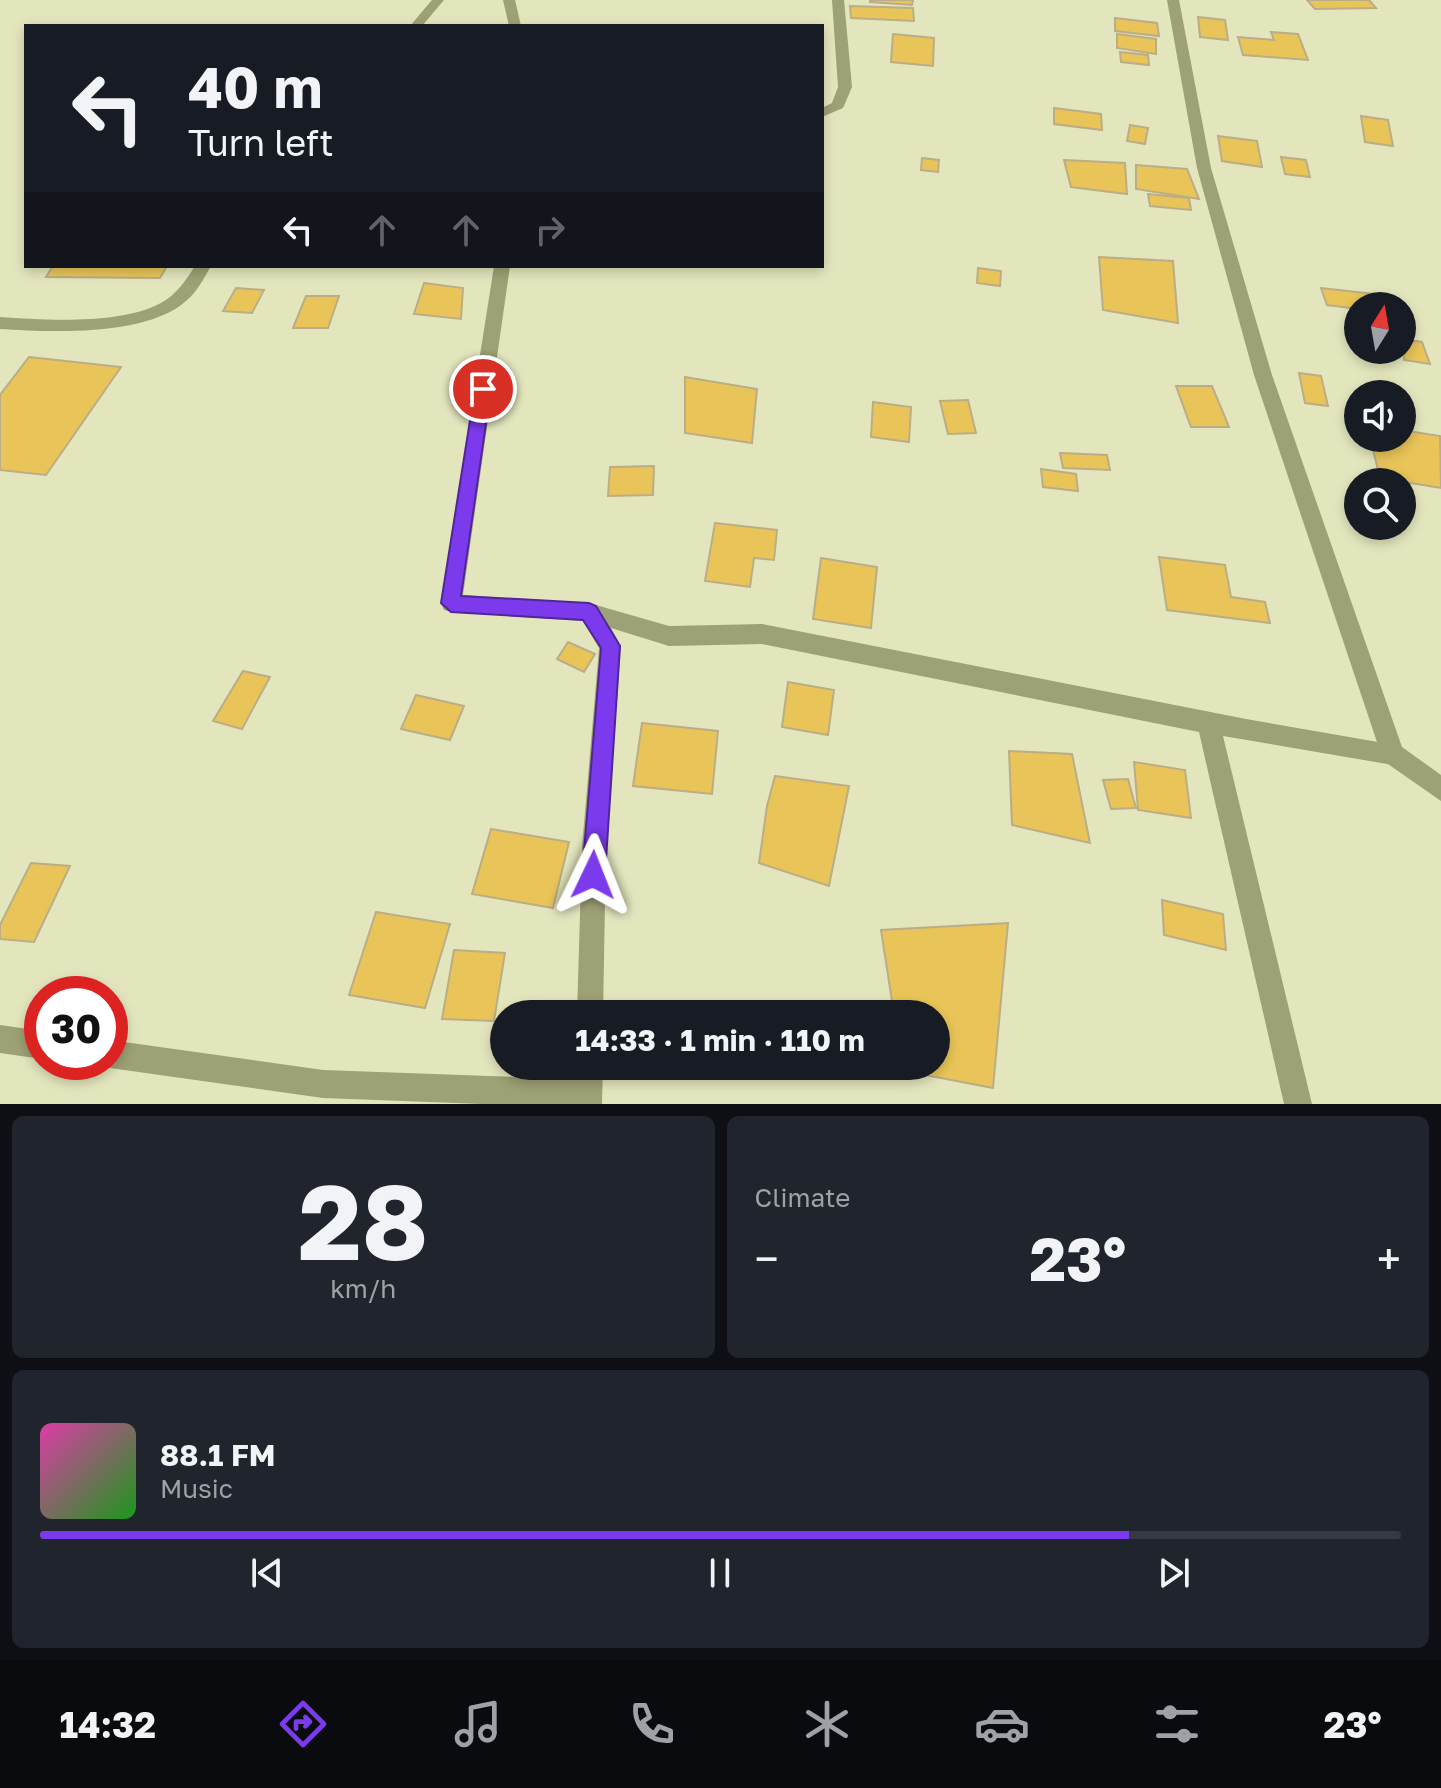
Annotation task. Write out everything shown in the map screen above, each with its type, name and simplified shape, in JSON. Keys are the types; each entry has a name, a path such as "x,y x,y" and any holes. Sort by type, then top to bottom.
{"street":[{"path":"418,24 438,0"},
{"path":"509,0 515,24"},
{"path":"824,112 838,105 845,87 838,0"},
{"path":"1173,0 1204,168 1263,375 1393,754"},
{"path":"0,323 42,326 92,324 161,309 180,298 202,268"},
{"path":"502,268 451,603 589,612 669,636 762,634 1208,722 1393,754 1441,789"},
{"path":"0,312 42,326"},
{"path":"589,612 610,646 594,847 590,1000"},
{"path":"1208,722 1298,1104"},
{"path":"0,1039 24,1042"},
{"path":"128,1057 323,1084 588,1088"}],"building":[{"path":"870,0 913,0 912,5"},
{"path":"1307,0 1369,0 1376,8 1315,9"},
{"path":"850,6 913,8 914,21 851,18"},
{"path":"1198,17 1225,20 1228,40 1200,37"},
{"path":"1115,18 1157,23 1159,36 1115,31"},
{"path":"1271,32 1298,34 1308,60 1243,55 1238,37 1274,40"},
{"path":"893,34 934,38 933,66 891,62"},
{"path":"1117,34 1156,39 1156,54 1117,48"},
{"path":"1120,52 1148,55 1149,65 1121,62"},
{"path":"1054,108 1101,114 1102,130 1054,124"},
{"path":"1361,116 1388,120 1393,146 1365,142"},
{"path":"1130,125 1148,128 1145,144 1127,141"},
{"path":"1218,136 1257,141 1262,167 1222,161"},
{"path":"1281,157 1306,160 1310,177 1285,174"},
{"path":"922,158 939,160 938,172 921,170"},
{"path":"1064,160 1125,163 1127,194 1071,187"},
{"path":"1136,165 1187,169 1199,199 1136,189"},
{"path":"1148,194 1189,198 1191,210 1150,206"},
{"path":"1099,257 1173,261 1178,323 1103,310"},
{"path":"52,268 166,268 160,278 46,277"},
{"path":"978,268 1001,271 1000,286 977,283"},
{"path":"424,283 463,288 461,319 414,314"},
{"path":"236,288 264,290 252,313 223,311"},
{"path":"1321,288 1356,292 1344,292 1344,307 1327,305"},
{"path":"306,296 339,296 328,328 293,328"},
{"path":"1416,341 1422,342 1430,364 1416,362"},
{"path":"29,357 121,367 46,475 0,470 0,395"},
{"path":"1299,373 1321,376 1328,406 1305,403"},
{"path":"685,377 757,389 752,443 685,433"},
{"path":"1176,386 1212,386 1229,427 1191,427"},
{"path":"968,400 976,433 948,434 940,401"},
{"path":"873,402 911,407 909,442 871,437"},
{"path":"1416,432 1440,436 1441,488 1416,484 1416,468 1378,468 1374,452 1416,452"},
{"path":"1060,453 1107,455 1110,470 1063,468"},
{"path":"654,466 653,495 608,496 610,467"},
{"path":"1041,469 1076,474 1078,491 1043,487"},
{"path":"715,523 777,530 774,560 754,558 750,587 705,581"},
{"path":"1159,557 1225,565 1231,597 1265,602 1270,623 1167,610"},
{"path":"821,558 877,567 871,628 813,619"},
{"path":"568,642 595,654 584,672 557,659"},
{"path":"243,671 270,677 242,729 213,721"},
{"path":"788,682 834,690 828,735 782,727"},
{"path":"416,695 464,706 450,740 401,729"},
{"path":"642,723 718,731 712,794 633,786"},
{"path":"1009,751 1072,754 1090,843 1012,825"},
{"path":"1134,762 1185,770 1191,818 1138,810"},
{"path":"775,776 849,786 829,886 759,863 767,806"},
{"path":"1128,779 1136,808 1111,809 1103,780"},
{"path":"491,829 569,842 553,908 472,894"},
{"path":"31,863 70,866 34,942 0,939 0,925"},
{"path":"1162,900 1223,914 1226,950 1164,935"},
{"path":"376,912 450,924 425,1008 349,995"},
{"path":"1008,923 993,1088 950,1080 950,1000 892,1000 881,930"},
{"path":"454,950 505,953 497,1000 490,1000 490,1021 442,1019"}],"route":[{"path":"483,389 451,603 589,612 610,646 593,875"}]}
